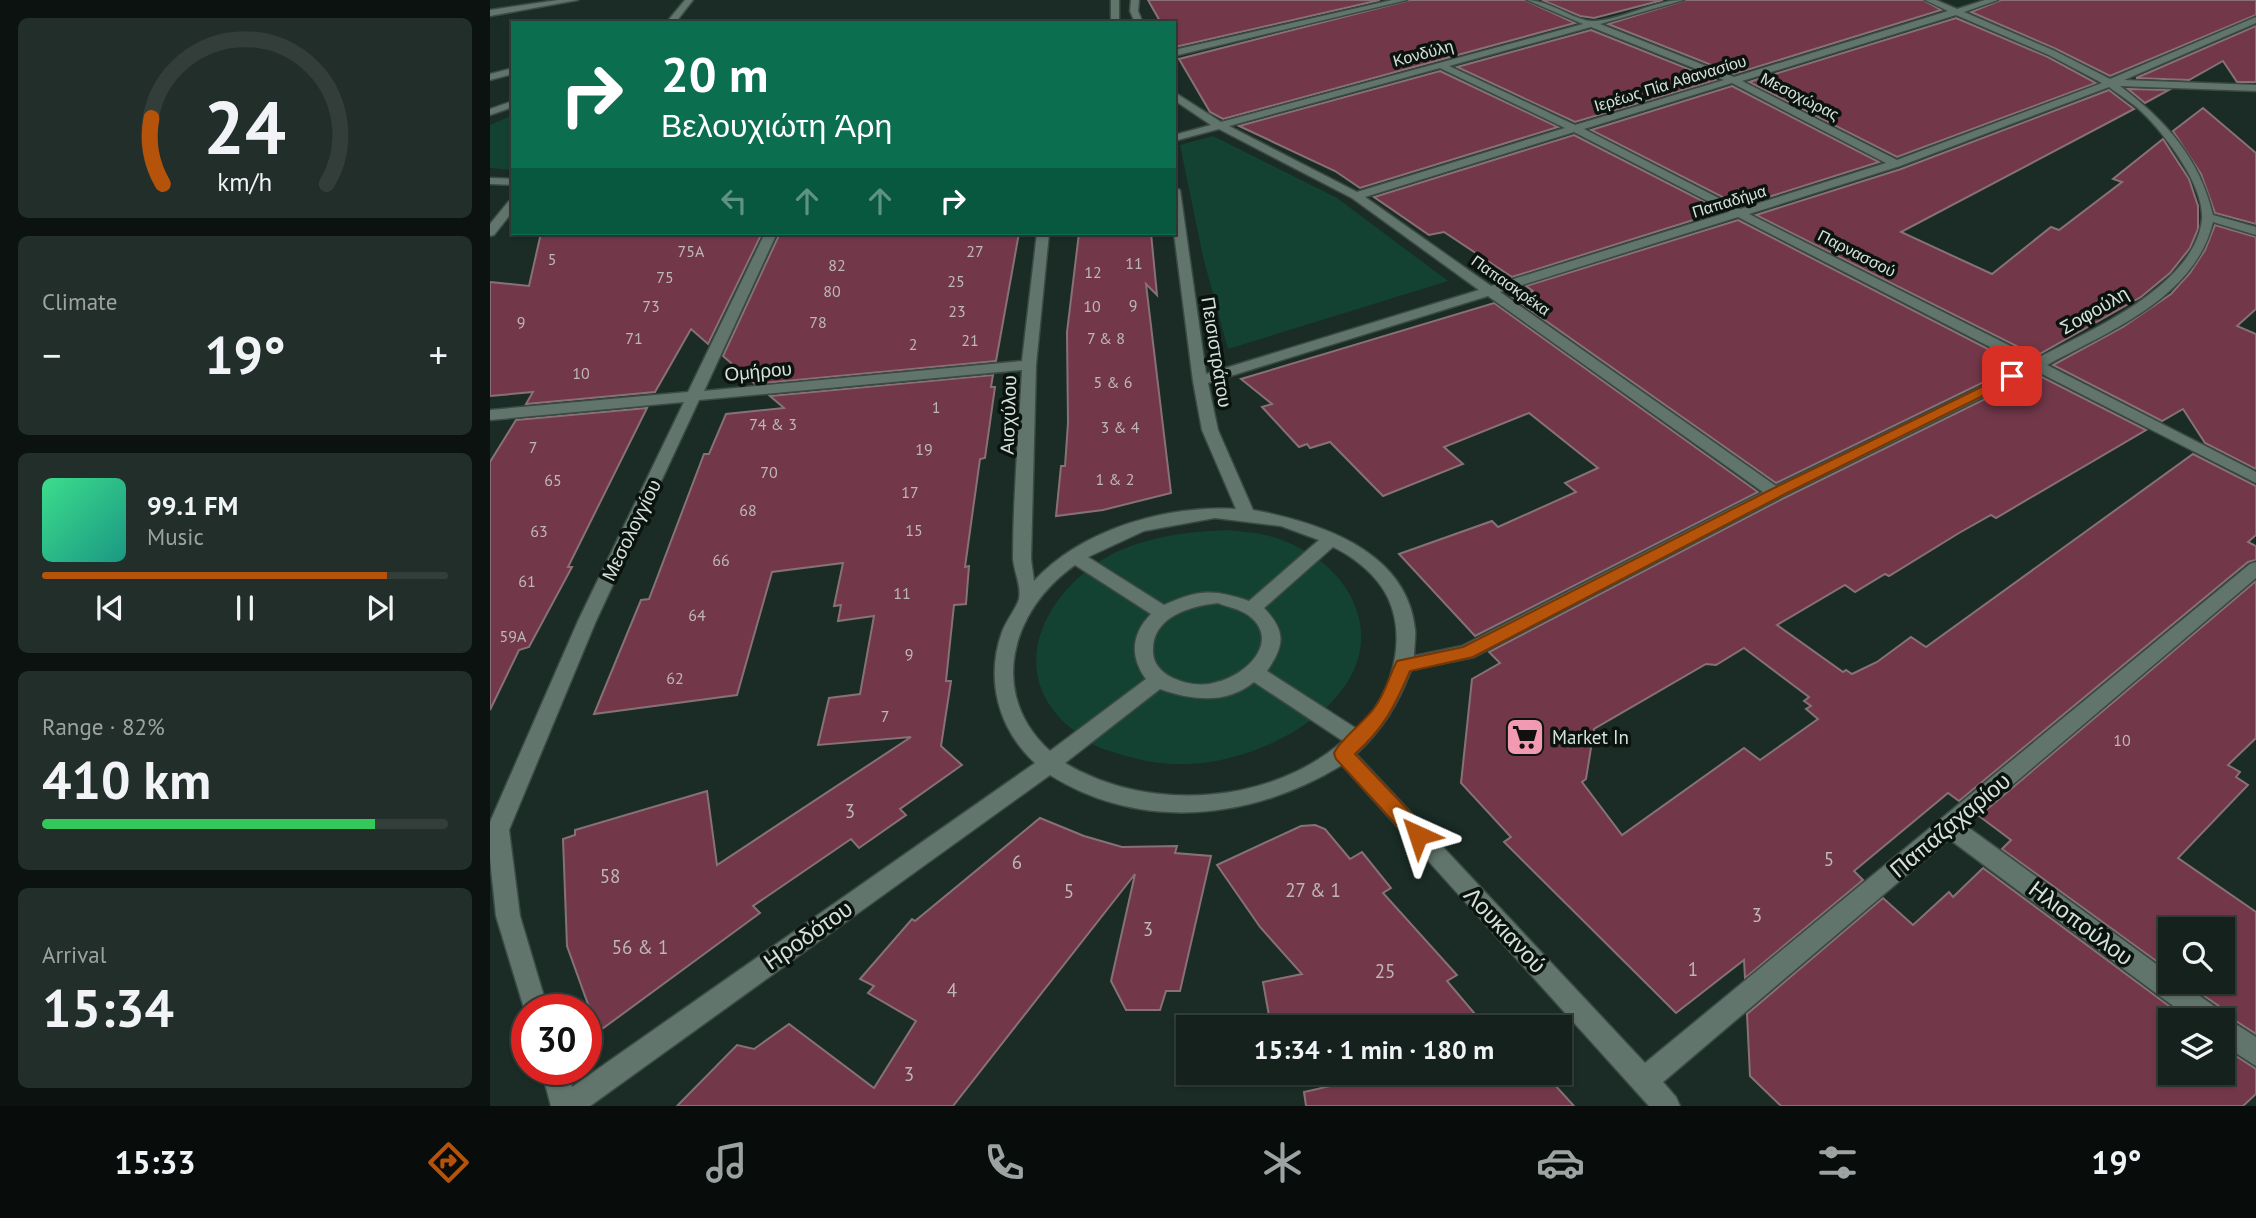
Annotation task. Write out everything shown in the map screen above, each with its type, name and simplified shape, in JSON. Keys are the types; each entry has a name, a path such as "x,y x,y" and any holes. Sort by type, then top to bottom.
{"street":[{"path":"490,13 574,0"},
{"path":"672,21 688,0"},
{"path":"1115,0 1115,21"},
{"path":"1135,0 1134,11 1138,21"},
{"path":"1176,52 1403,0"},
{"name":"Μεσοχώρας","path":"1531,0 1733,80 1896,164"},
{"name":"Κονδύλη","path":"1176,137 1680,0"},
{"path":"1929,0 2052,52 2110,83 2150,114 2190,164 2202,192 2208,217 2256,231"},
{"name":"Ιερέως Πία Αθανασίου","path":"1356,196 1994,0"},
{"name":"Παπαδήμα","path":"1200,381 1896,164 2110,83 2256,20"},
{"name":"Παρνασσού","path":"1440,65 1575,129 2256,478"},
{"path":"490,77 511,72"},
{"path":"2110,83 2256,88"},
{"name":"Παπασκρέκα","path":"1176,97 1217,124 1356,196 1775,493"},
{"path":"490,112 511,105"},
{"path":"490,181 511,182"},
{"name":"Πεισιστράτου","path":"1176,205 1200,381 1210,430 1246,513"},
{"path":"490,232 511,206"},
{"name":"Σοφούλη","path":"1403,666 1467,652 1775,493 2036,365 2123,317 2160,293 2187,267 2202,242 2208,217"},
{"name":"Μεσολογγίου","path":"531,994 508,916 494,839 587,621 770,235"},
{"name":"Αισχύλου","path":"1028,598 1022,559 1029,365 1043,235"},
{"name":"Ομήρου","path":"490,415 1029,365"},
{"path":"1246,513 1286,520 1333,537 1367,560 1391,590 1402,617 1406,636 1403,666 1390,700 1351,746 1308,775 1267,792 1230,801 1192,805 1148,803 1081,784 1049,764 1031,747 1017,727 1003,686 1007,643 1028,598 1076,557 1112,537 1152,523 1193,514 1246,513"},
{"path":"1254,607 1333,537"},
{"path":"1076,557 1164,613"},
{"name":"Παπαζαχαρίου","path":"1644,1081 2256,568"},
{"path":"1219,597 1254,607 1266,618 1272,631 1273,646 1267,660 1255,674 1227,687 1195,692 1175,688 1159,679 1147,667 1142,653 1148,632 1164,613 1199,598 1219,597"},
{"name":"Λουκιανού","path":"1255,674 1351,746 1667,1106"},
{"name":"Ηροδότου","path":"566,1106 1049,764 1159,679"},
{"name":"Ηλιοπούλου","path":"1949,826 2196,1008"},
{"path":"2235,1038 2256,1053"},
{"path":"559,1085 566,1106"}],"green space":[{"path":"511,116 511,170 490,168 490,125"},
{"path":"1213,136 1337,198 1448,281 1228,349 1203,257 1180,145"},
{"path":"1229,530 1271,536 1298,547 1328,567 1344,585 1361,630 1357,662 1342,691 1317,716 1286,736 1252,751 1217,761 1185,764 1153,762 1103,749 1086,740 1053,710 1042,690 1037,668 1037,647 1044,625 1055,605 1070,586 1089,569 1121,550 1174,535"}],"building":[{"path":"1148,0 1380,0 1176,47 1176,21 1160,21"},
{"path":"1410,0 1525,0 1575,23 1223,119 1210,112 1179,59"},
{"path":"1542,0 1663,0 1594,18 1580,16"},
{"path":"1686,0 1923,0 1941,10 1734,74 1608,24"},
{"path":"2001,0 2256,0 2256,15 2110,76 1971,12"},
{"path":"1956,18 2048,57 2096,83 1897,157 1749,82"},
{"path":"2256,26 2256,82 2237,82 2223,61 2189,80 2136,78"},
{"path":"1591,30 1716,80 1575,122 1457,67"},
{"path":"1440,71 1558,127 1360,188 1335,171 1239,126"},
{"path":"1732,86 1879,162 1740,206 1591,130"},
{"path":"2128,89 2169,90 2145,103"},
{"path":"2109,90 2134,109 1901,232 1992,274 2051,227 2059,230 2122,182 2113,179 2163,139 2189,179 2198,206 2198,229 2190,248 2170,273 2141,297 2036,356 1756,215 1901,169"},
{"path":"2203,108 2256,153 2256,224 2215,213 2201,174 2173,131"},
{"path":"1574,135 1722,211 1512,277 1444,232 1429,235 1374,197"},
{"path":"1738,220 2019,365 1776,483 1512,297 1533,291 1526,286"},
{"path":"2215,225 2256,237 2256,309 2237,326 2256,334 2256,469 2205,443 2183,409 2162,421 2053,365 2123,327 2171,294 2190,273 2205,250"},
{"path":"541,235 761,235 708,344 691,329 655,392 526,404 533,392 490,396 490,282 529,286"},
{"path":"779,235 1019,235 996,361 755,384 723,356"},
{"path":"1079,235 1151,235 1157,295 1146,284 1171,493 1103,510 1056,516 1061,466 1065,466 1068,423 1067,332"},
{"path":"1494,303 1758,492 1475,636 1399,554 1492,521 1498,527 1576,492 1565,483 1598,468 1529,413 1444,447 1463,464 1383,496 1330,442 1310,448 1307,444 1299,447 1262,407 1272,404 1241,379"},
{"path":"2036,374 2146,430 1996,518 1991,515 1959,533 1889,576 1885,574 1855,592 1845,585 1777,625 1843,672 1846,670 1852,674 1877,662 1911,637 1926,647 2193,454 2256,486 2256,535 2248,542 2256,546 2256,560 2248,562 1959,801 1948,793 1854,871 1863,880 1745,978 1744,960 1676,1013 1504,842 1511,837 1461,783 1472,679 1500,663 1489,652 1782,499","holes":["1744,648 1809,697 1804,701 1811,706 1806,709 1818,719 1760,760 1744,748 1622,835 1582,782 1586,779 1594,729 1706,664 1716,665"]},
{"path":"993,375 991,387 995,387 985,458 980,459 965,567 969,566 966,604 954,605 946,681 951,681 941,746 962,765 900,809 906,815 859,848 851,839 753,906 760,913 602,1029 602,994 584,994 567,946 563,839 575,835 575,830 707,791 717,865 911,737 818,745 829,698 860,694 874,616 838,621 841,605 834,606 843,563 772,572 737,695 594,714 641,600 649,599 704,454 709,454 726,414 784,408 770,396"},
{"path":"647,408 568,567 572,567 529,647 519,650 490,710 490,462 516,420"},
{"path":"2256,581 2256,738 2228,765 2240,772 2236,777 2248,785 2178,858 2256,912 2256,1034 2235,1020 2235,1008 2222,1008 2201,994 2235,994 2235,917 2158,917 2158,962 2002,849 2011,840 1979,816"},
{"path":"1040,818 1084,836 1122,847 1177,846 1175,853 1211,856 1180,991 1166,991 1160,1010 1126,1010 1111,981 1135,874 953,1106 677,1106 737,1045 754,1049 789,1024 874,1088 916,1021 868,993 874,986 860,979 912,919 915,921"},
{"path":"1315,825 1325,829 1350,859 1362,852 1391,888 1383,893 1457,975 1447,981 1476,1015 1269,1015 1263,982 1302,974 1260,927 1217,865 1301,826"},
{"path":"1983,868 2172,1008 2158,1008 2158,1085 2235,1085 2235,1055 2256,1069 2256,1094 2243,1106 1781,1106 1750,1076 1747,1014 1883,898 1913,925 1949,892 1953,897"},
{"path":"1335,1085 1555,1085 1574,1106 1306,1106 1304,1092"}],"place":[{"name":"Market In","path":"1525,737"}],"route":[{"path":"1418,835 1343,753 1366,732 1385,708 1403,666 1467,652 1775,493 2012,376"}]}
